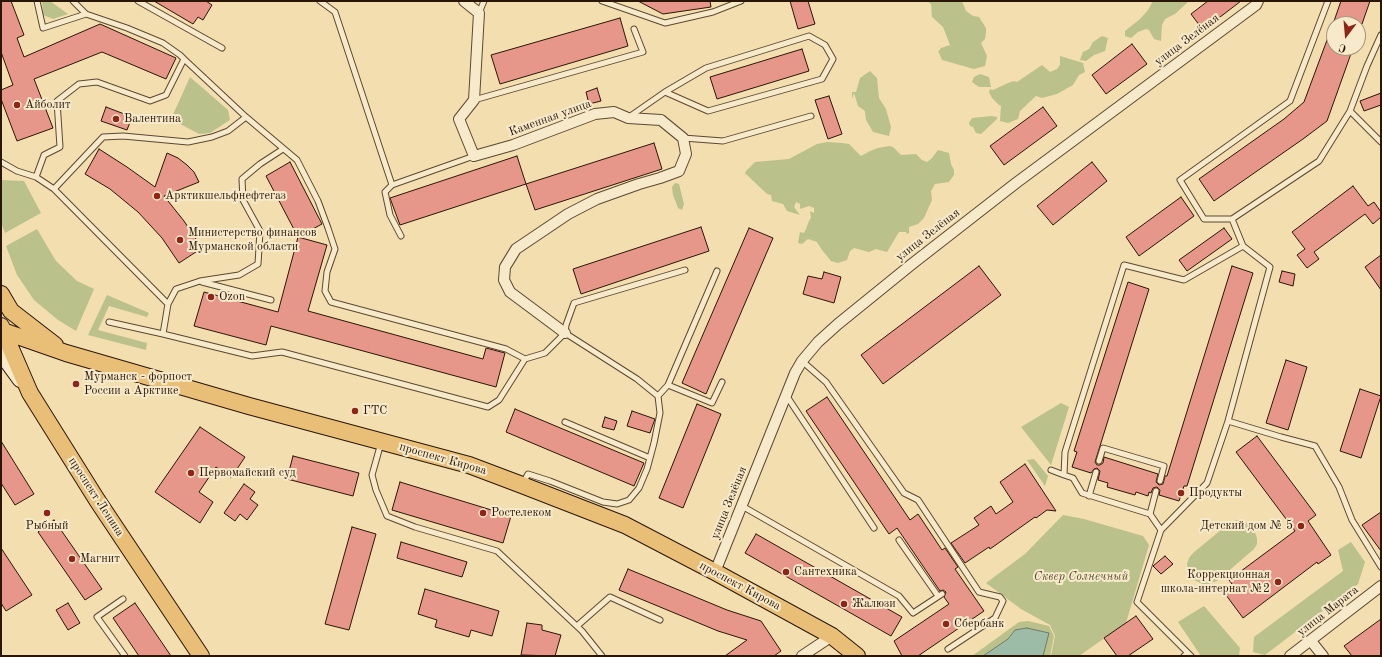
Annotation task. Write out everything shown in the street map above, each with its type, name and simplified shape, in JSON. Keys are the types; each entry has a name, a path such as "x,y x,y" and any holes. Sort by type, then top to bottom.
{"main road":[{"path":"1,294 11,311 66,353"},
{"name":"проспект Кирова","path":"2,329 66,353 249,406 468,465 522,485 625,526 715,572 832,636 857,656"},
{"name":"проспект Ленина","path":"2,329 30,393 97,500 201,656"}],"street":[{"path":"464,1 479,13 474,100 459,119 474,156"},
{"name":"улица Зелёная","path":"715,572 795,373 802,361 818,342 912,264 1016,183 1258,1"},
{"name":"Каменная улица","path":"474,156 513,145 595,114 614,112 628,118 661,120 683,138"},
{"path":"565,332 510,292 504,280 505,267 516,249 568,214 597,199 660,178 679,170 686,154 683,138"},
{"path":"1,354 30,393"},
{"name":"улица Марата","path":"1290,656 1381,586"},
{"path":"802,656 832,636"},
{"path":"1311,641 1322,656"}],"lane":[{"path":"36,1 43,28 86,14"},
{"path":"72,1 86,14 127,28 163,43 180,55 246,117 297,160 318,201 335,249 327,272 325,291 332,302 506,349 525,359"},
{"path":"138,1 222,48"},
{"path":"320,1 335,12 392,185"},
{"path":"479,13 484,1"},
{"path":"602,1 665,23 713,12 741,1"},
{"path":"1328,1 1290,101 1180,180 1204,219 1232,219 1319,161 1350,111 1367,66 1381,35"},
{"path":"474,100 643,52 634,29"},
{"path":"628,118 665,92 706,68 809,36 825,45 833,59 822,79 708,111 665,92"},
{"path":"36,177 44,155 60,147 57,101 79,84 97,82 150,101 166,95 184,59"},
{"path":"1350,111 1381,142"},
{"path":"683,138 723,140 811,116"},
{"path":"54,189 103,137 122,136 188,142 212,137 228,131 246,117"},
{"path":"163,334 168,304 176,289 200,281 239,275 258,264 260,231 243,200 242,179 260,164 284,149"},
{"path":"402,236 390,215 385,192 392,185 474,156"},
{"path":"1,162 17,171 36,177 54,189 168,304"},
{"path":"1188,655 1137,602 1161,530 1207,483 1228,421 1270,267 1243,246 1232,219"},
{"path":"1064,474 1066,452 1124,265 1184,280 1243,246"},
{"path":"109,322 252,356 282,352 488,408 499,400 525,359 545,353 565,332 574,303 685,270"},
{"path":"658,396 668,385 717,271"},
{"path":"200,281 271,300"},
{"path":"522,485 528,474 603,502 617,504 629,500 639,488 647,469 660,413 658,396 637,378 565,332"},
{"path":"802,361 826,382 904,493 918,500 978,592 1000,597 1003,601 995,618 948,649"},
{"path":"668,385 712,403 722,382"},
{"path":"786,394 874,528"},
{"path":"1228,421 1281,438 1315,446 1339,487 1352,520 1381,567"},
{"path":"565,422 650,458"},
{"path":"382,441 372,475 376,490 387,516 415,527 497,551 577,626 602,656"},
{"path":"1099,461 1103,448 1164,466 1160,481"},
{"path":"1051,470 1073,478 1082,494 1150,514 1161,530"},
{"path":"1089,496 1096,472"},
{"path":"1150,514 1156,491"},
{"path":"742,506 899,596 913,613 940,595 899,540"},
{"path":"962,580 968,576"},
{"path":"577,626 610,597 660,620"},
{"path":"123,599 97,617 125,656"}],"green space":[{"path":"42,1 50,1 68,14 53,19 43,15"},
{"path":"927,1 962,1 966,11 973,16 979,17 986,28 985,39 981,43 987,56 985,66 974,69 942,60 938,52 941,48 950,45 943,27 932,17 931,4"},
{"path":"1153,1 1189,1 1175,14 1165,19 1162,25 1161,41 1154,39 1149,30 1146,29 1138,32 1131,38 1125,36 1125,31 1140,19 1148,10"},
{"path":"1102,36 1108,38 1105,51 1094,55 1086,61 1080,60 1083,52 1089,49 1093,42"},
{"path":"1060,56 1083,63 1085,72 1079,75 1073,85 1057,94 1042,98 1036,96 1020,111 1018,119 1008,123 1000,121 1001,106 992,98 989,92 990,89 993,90 1014,81 1017,82 1042,65 1050,72 1057,69 1060,65"},
{"path":"870,71 877,78 879,98 886,109 891,127 889,136 873,132 866,120 865,111 858,106 854,93 852,99 852,92 856,92 860,78"},
{"path":"980,74 989,77 991,87 979,87 972,82 974,77"},
{"path":"190,77 228,110 230,120 210,133 199,134 171,119"},
{"path":"991,116 997,117 997,119 981,134 976,133 973,127 970,126 969,123 972,118"},
{"path":"827,142 849,144 861,156 878,148 890,146 901,155 916,154 922,160 927,162 938,150 949,153 954,175 949,182 935,184 931,191 932,200 924,218 918,224 909,227 909,233 899,232 887,252 876,249 869,252 854,248 850,251 847,260 838,263 831,261 817,242 808,239 802,244 798,243 800,232 804,233 811,218 810,211 814,213 814,208 809,206 800,209 800,204 796,202 794,207 800,215 787,211 783,204 772,201 771,195 767,194 745,174 755,162 789,159 817,144"},
{"path":"1,180 24,181 41,213 5,233 1,222"},
{"path":"675,183 679,184 684,204 682,210 678,208 673,195 672,187"},
{"path":"37,229 56,261 77,281 94,289 76,331 58,320 34,300 17,275 6,246"},
{"path":"107,295 149,313 147,317 109,306 98,330 147,343 146,350 88,335"},
{"path":"1061,403 1069,407 1051,465 1021,427"},
{"path":"1034,459 1048,476 1045,486 1027,460"},
{"name":"Сквер Солнечный","path":"1063,515 1084,519 1143,536 1149,545 1126,623 1079,656 1051,656 1055,636 1050,625 1021,609 986,583 1025,554"},
{"path":"1237,520 1249,523 1253,527 1257,538 1257,544 1254,549 1217,581 1205,585 1194,580 1190,576 1188,570 1187,564 1189,558 1227,525"},
{"path":"1351,542 1365,562 1358,584 1265,655 1253,652 1254,637 1343,571 1338,550"},
{"path":"1204,606 1240,648 1239,656 1201,656 1178,622"},
{"path":"1028,621 1049,626 1054,636 1050,656 1043,656 1048,633 1015,630 1008,639 983,656 972,656 1019,622"}],"shaded area":[{"path":"1027,628 1049,633 1043,656 983,656 1008,639 1015,630"}],"building":[{"path":"1,1 11,1 24,35 17,38 24,57 100,24 176,58 166,79 102,52 34,79 53,128 17,141 1,99 1,90 13,85 1,52"},
{"path":"154,1 206,1 212,5 203,20 198,17 193,24"},
{"path":"638,1 710,1 711,7 663,14"},
{"path":"790,1 808,1 815,24 798,29"},
{"path":"1208,1 1241,1 1203,30 1191,14"},
{"path":"1341,1 1370,1 1365,16 1336,16"},
{"path":"620,18 628,46 500,84 491,55"},
{"path":"1326,43 1326,56 1350,56 1327,121 1214,201 1199,179 1284,119 1304,102"},
{"path":"1132,44 1147,64 1106,94 1092,75"},
{"path":"802,49 809,71 717,99 710,77"},
{"path":"597,88 601,101 589,104 586,92"},
{"path":"1381,93 1381,105 1364,111 1360,101"},
{"path":"829,96 842,134 828,139 815,100"},
{"name":"Валентина","path":"106,107 132,117 127,130 101,121"},
{"path":"1043,107 1057,126 1004,165 990,146"},
{"path":"654,143 662,169 535,210 526,184"},
{"path":"99,149 155,187 167,153 178,158 187,165 194,172 199,182 164,196 184,221 202,248 179,263 162,238 138,212 110,189 85,174"},
{"path":"517,156 526,184 400,225 390,198"},
{"path":"290,162 322,224 298,237 266,176"},
{"path":"1092,162 1107,181 1053,225 1037,206"},
{"path":"1353,186 1368,206 1374,202 1381,212 1381,217 1373,224 1365,214 1314,252 1319,259 1307,268 1297,255 1305,249 1292,232"},
{"path":"1181,197 1194,216 1139,256 1126,237"},
{"path":"701,227 709,251 581,294 573,269"},
{"path":"749,228 773,238 706,394 682,383"},
{"path":"1224,228 1232,239 1187,271 1179,260"},
{"path":"298,237 327,245 308,311 483,359 486,348 505,353 496,387 271,326 266,345 194,326 204,292 278,312"},
{"path":"1381,255 1381,290 1365,267"},
{"path":"979,266 1001,295 883,384 861,355"},
{"path":"1232,266 1253,273 1187,486 1184,486 1179,501 1159,495 1160,490 1157,487 1153,488 1151,493 1149,492 1148,496 1136,492 1135,495 1107,487 1108,483 1098,480 1100,471 1097,468 1091,473 1072,467 1077,452 1074,451 1128,282 1149,289 1095,462 1097,465 1100,465 1103,463 1104,457 1158,474 1156,482 1159,485 1163,484 1165,476 1167,476"},
{"path":"1282,271 1295,274 1293,286 1279,282"},
{"path":"824,272 841,277 834,303 803,294 808,276 822,279"},
{"path":"1286,360 1307,367 1288,430 1266,423"},
{"path":"1360,389 1381,396 1361,458 1340,451"},
{"path":"827,397 910,520 918,514 942,550 945,548 958,567 955,569 984,611 918,656 902,656 894,641 949,604 944,597 946,592 943,590 940,591 897,528 889,534 806,411"},
{"path":"697,404 721,414 683,508 659,498"},
{"path":"515,409 644,463 634,486 506,432"},
{"path":"632,411 655,419 650,433 627,426"},
{"path":"605,417 617,421 614,430 602,427"},
{"name":"Первомайский суд","path":"200,427 245,457 231,478 216,467 199,492 213,502 200,523 155,492"},
{"name":"Детский дом № 5","path":"1257,436 1316,515 1308,521 1331,555 1318,564 1317,562 1243,618 1226,595 1235,588 1229,580 1295,531 1236,452"},
{"path":"1,441 34,494 15,505 1,483"},
{"path":"293,456 359,473 353,496 287,479"},
{"path":"1025,464 1056,511 1047,510 990,549 989,547 965,563 951,543 979,525 974,518 991,506 996,514 1013,502 1000,482"},
{"path":"400,482 511,516 503,543 392,510"},
{"path":"244,484 255,492 250,499 258,505 247,520 240,514 235,521 224,513"},
{"path":"1381,512 1381,551 1362,525"},
{"path":"54,520 102,589 85,600 38,532"},
{"path":"352,527 376,534 349,630 325,624"},
{"path":"756,534 902,617 891,636 745,553"},
{"path":"401,542 467,562 462,577 397,558"},
{"path":"1,548 32,595 6,611 1,603"},
{"path":"1165,556 1173,564 1161,574 1153,566"},
{"path":"628,569 727,610 761,621 781,651 774,656 725,656 747,640 718,631 619,590"},
{"path":"425,589 499,611 492,636 471,630 469,637 435,627 437,620 418,614"},
{"path":"68,603 80,623 68,630 56,610"},
{"path":"135,603 171,656 139,656 113,618"},
{"path":"1136,616 1153,639 1128,656 1117,656 1104,638"},
{"path":"1381,619 1381,656 1352,656 1344,646"},
{"path":"527,623 542,625 542,630 561,635 555,656 521,655"}],"place":[{"name":"Айболит","path":"17,105"},
{"name":"Валентина","path":"116,119"},
{"name":"Арктикшельфнефтегаз","path":"157,196"},
{"name":"Министерство финансов Мурманской области","path":"180,240"},
{"name":"Ozon","path":"211,297"},
{"name":"Мурманск - форпост России а Арктике","path":"76,384"},
{"name":"ГТС","path":"355,411"},
{"name":"Первомайский суд","path":"191,473"},
{"name":"Продукты","path":"1181,493"},
{"name":"Рыбный","path":"47,513"},
{"name":"Ростелеком","path":"483,513"},
{"name":"Детский дом № 5","path":"1301,526"},
{"name":"Магнит","path":"72,559"},
{"name":"Сантехника","path":"786,572"},
{"name":"Коррекционная школа-интернат №2","path":"1278,582"},
{"name":"Жалюзи","path":"844,604"},
{"name":"Сбербанк","path":"946,624"}]}
